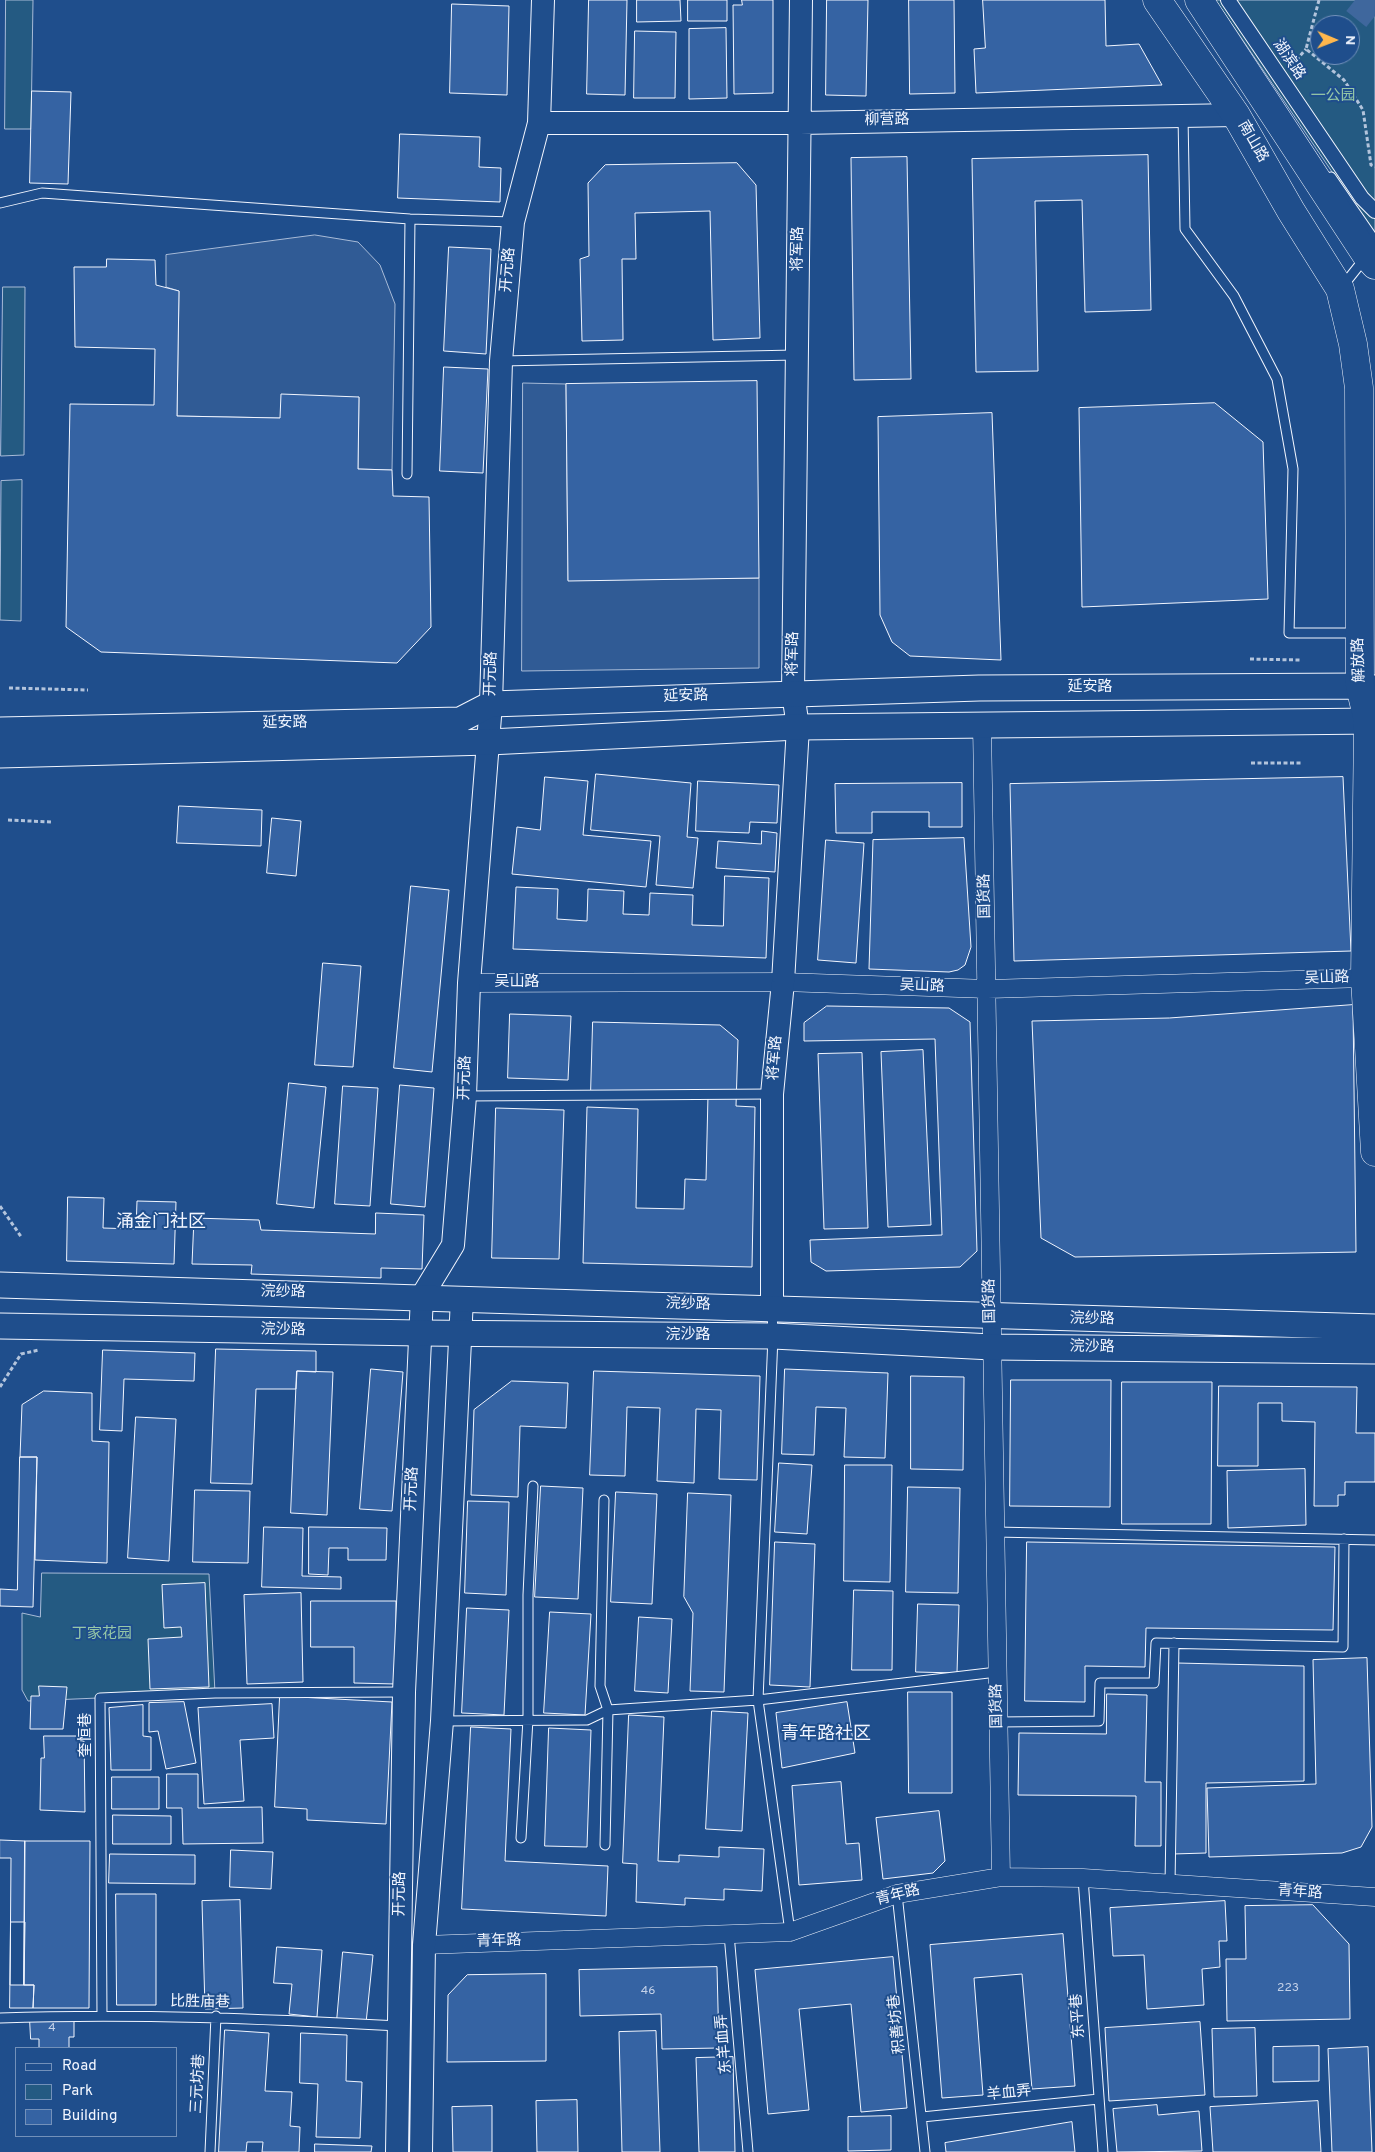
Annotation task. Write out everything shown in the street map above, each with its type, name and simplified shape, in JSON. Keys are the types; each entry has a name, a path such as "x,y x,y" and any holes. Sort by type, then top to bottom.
{"main road":[{"name":"南山路","path":"1157,0 1236,115 1291,211 1340,289"},
{"path":"1199,0 1373,252"},
{"name":"解放路","path":"1340,289 1353,344 1359,388 1367,628 1367,687 1371,721 1370,979 1375,1152"},
{"path":"1367,628 1370,547 1375,490"},
{"name":"延安路","path":"0,730 460,720 492,704 793,693 988,688 1367,687"},
{"name":"延安路","path":"0,755 489,742 798,727 1371,721"},
{"name":"浣纱路","path":"0,1285 422,1296 772,1308 991,1318 1375,1327"},
{"name":"浣沙路","path":"0,1326 420,1333 773,1336 992,1347 1375,1351"}],"street":[{"name":"开元路","path":"397,2152 404,1692 422,1296 453,1245 465,1096 469,983 492,704 501,361 513,222 539,123 543,0"},
{"name":"将军路","path":"772,1308 772,1094 783,982 798,727 793,693 801,0"},
{"name":"湖滨路","path":"1228,0 1362,198 1375,211"},
{"name":"柳营路","path":"539,123 800,123 1183,114 1236,115"},
{"name":"国货路","path":"982,725 988,989 991,1318 1001,1877"},
{"name":"吴山路","path":"469,983 783,982 988,989 1370,979"},
{"name":"开元路","path":"421,2152 424,1945 442,1721 462,1298"},
{"name":"青年路","path":"424,1945 790,1932 897,1894 1001,1877 1083,1878 1375,1898"}],"lane":[{"path":"1183,114 1185,230 1234,296 1278,379 1293,469 1289,633 1367,628"},
{"path":"1325,168 1373,252 1340,289"},
{"path":"0,203 42,192 410,219 513,222"},
{"path":"407,474 410,219"},
{"path":"501,361 798,355"},
{"path":"465,1096 772,1094"},
{"path":"772,1308 773,1336 758,1700 790,1932"},
{"path":"521,1838 528,1719 528,1595 533,1486"},
{"path":"604,1500 600,1686 608,1710 605,1845"},
{"path":"995,1532 1375,1540"},
{"path":"998,1722 1099,1721 1100,1683 1154,1683 1156,1643 1343,1647 1344,1539"},
{"path":"1170,1884 1174,1644"},
{"path":"442,1721 587,1720 608,1710 758,1700 997,1672"},
{"name":"奎恒巷","path":"102,2015 100,1698 215,1693 404,1692"},
{"name":"东平巷","path":"1083,1878 1103,2152"},
{"name":"积善坊巷","path":"897,1894 925,2152"},
{"name":"东羊血弄","path":"729,1934 748,2152"},
{"name":"比胜庙巷","path":"0,2018 102,2015 216,2016 400,2026"},
{"name":"三元坊巷","path":"210,2152 216,2016"},
{"name":"羊血弄","path":"922,2117 1099,2099"}],"path":[{"path":"1318,0 1306,48 1344,80 1363,110 1371,165 1375,167"},
{"path":"1250,660 1300,660"},
{"path":"9,688 88,690"},
{"path":"1252,763 1302,762"},
{"path":"8,820 51,822"},
{"path":"0,1206 22,1238"},
{"path":"0,1387 21,1354"}],"green space":[{"path":"6,0 33,0 31,129 5,129"},
{"name":"一公园","path":"1216,0 1375,0 1375,235"},
{"path":"3,287 25,287 24,455 1,456"},
{"path":"22,480 21,621 0,620 1,481"},
{"name":"丁家花园","path":"42,1573 209,1574 215,1693 28,1701 22,1690 22,1613 40,1617"}],"shaded area":[{"path":"315,235 358,242 380,265 395,304 392,470 358,469 359,397 280,418 177,416 179,291 166,287 166,255"},
{"path":"523,383 566,384 568,580 759,578 759,668 522,671"}],"building":[{"path":"589,0 627,0 625,95 587,94"},
{"path":"637,0 680,0 681,21 637,22"},
{"path":"688,0 727,0 727,21 688,21"},
{"path":"742,0 773,0 773,93 734,94 733,5 742,5"},
{"path":"827,0 868,0 866,96 826,95"},
{"path":"909,0 954,0 955,93 910,94"},
{"path":"983,0 1105,0 1106,46 1139,44 1162,85 976,93 974,49 985,48"},
{"path":"452,4 509,6 507,95 450,93"},
{"path":"726,28 727,98 689,99 689,29"},
{"path":"635,31 676,32 675,98 634,98"},
{"path":"32,91 71,92 68,184 30,183"},
{"path":"400,134 480,137 479,167 501,168 500,202 398,198"},
{"path":"1148,155 1151,310 1085,312 1082,200 1035,201 1038,371 976,372 972,159"},
{"path":"907,157 911,379 854,380 851,158"},
{"path":"737,163 756,185 760,338 713,340 710,211 635,213 636,259 622,259 623,340 582,341 580,259 589,256 588,183 605,165"},
{"path":"449,247 491,249 486,354 444,351"},
{"path":"107,259 155,260 156,285 179,291 177,416 280,418 281,394 359,397 358,469 392,470 393,496 429,497 431,627 397,663 101,652 66,627 70,404 154,405 155,349 75,347 74,267 106,267"},
{"path":"444,367 488,369 483,473 440,471"},
{"path":"757,381 759,578 568,581 566,384"},
{"path":"1215,403 1263,442 1268,599 1082,607 1079,408"},
{"path":"992,413 1001,660 910,656 892,642 880,615 878,417"},
{"path":"596,774 691,783 687,837 698,838 693,888 656,885 660,836 591,830"},
{"path":"545,777 588,781 583,835 651,841 646,887 512,874 517,827 540,830"},
{"path":"1343,777 1351,951 1014,961 1010,784"},
{"path":"698,781 779,785 777,823 750,822 749,833 696,831"},
{"path":"962,783 962,827 929,827 929,812 872,812 872,833 836,833 835,784"},
{"path":"179,806 262,810 261,846 177,843"},
{"path":"272,818 301,821 296,876 267,873"},
{"path":"762,831 777,833 775,872 716,868 718,841 761,844"},
{"path":"964,838 971,947 965,965 958,970 949,972 869,969 873,840"},
{"path":"826,840 864,843 856,963 818,960"},
{"path":"725,876 769,878 766,958 513,949 516,887 558,889 557,919 587,921 588,889 624,891 623,914 649,915 650,893 693,895 692,925 723,926"},
{"path":"411,886 449,890 432,1072 394,1068"},
{"path":"323,963 361,966 353,1067 315,1065"},
{"path":"1353,1005 1356,1252 1075,1257 1041,1238 1032,1021 1169,1018"},
{"path":"827,1006 949,1008 970,1022 977,1251 960,1267 826,1271 811,1262 810,1240 942,1235 935,1039 804,1041 804,1023"},
{"path":"510,1014 571,1016 568,1080 508,1078"},
{"path":"593,1022 720,1025 738,1040 736,1106 755,1107 752,1267 583,1263 587,1107 638,1109 636,1208 684,1209 685,1179 706,1180 708,1095 591,1092"},
{"path":"923,1050 931,1225 888,1227 881,1052"},
{"path":"862,1053 868,1228 824,1229 818,1054"},
{"path":"289,1083 326,1087 314,1208 277,1204"},
{"path":"400,1085 434,1088 425,1207 391,1204"},
{"path":"343,1086 378,1088 370,1206 335,1204"},
{"path":"496,1108 564,1110 559,1259 492,1258"},
{"path":"68,1197 104,1198 103,1228 136,1229 137,1201 176,1202 174,1264 67,1261"},
{"path":"376,1213 424,1215 422,1269 381,1268 381,1278 251,1274 252,1265 192,1264 194,1218 259,1220 261,1230 375,1234"},
{"path":"216,1349 316,1351 316,1372 297,1371 296,1389 256,1389 252,1484 211,1483"},
{"path":"103,1350 195,1353 194,1381 124,1379 122,1431 100,1430"},
{"path":"371,1369 403,1372 392,1511 360,1509"},
{"path":"785,1369 888,1373 885,1458 844,1457 846,1408 816,1407 814,1455 782,1454"},
{"path":"297,1371 333,1372 327,1515 291,1513"},
{"path":"594,1371 760,1376 757,1480 719,1479 721,1410 696,1409 694,1483 657,1481 660,1408 627,1407 625,1476 590,1475"},
{"path":"911,1376 964,1377 963,1470 911,1469"},
{"path":"1011,1380 1111,1380 1110,1507 1010,1506"},
{"path":"512,1381 568,1383 566,1428 520,1426 518,1497 471,1495 474,1410"},
{"path":"1122,1382 1212,1382 1211,1524 1122,1524"},
{"path":"1219,1386 1357,1387 1356,1433 1375,1433 1375,1482 1345,1482 1345,1495 1338,1495 1338,1506 1314,1506 1315,1422 1282,1421 1282,1403 1258,1403 1258,1466 1218,1466"},
{"path":"44,1391 92,1393 92,1441 109,1442 107,1563 35,1560 37,1457 20,1457 22,1405"},
{"path":"136,1417 176,1419 169,1561 128,1558"},
{"path":"20,1457 37,1457 33,1607 0,1606 0,1589 17,1590"},
{"path":"779,1463 812,1465 807,1534 775,1532"},
{"path":"845,1465 892,1465 890,1582 844,1581"},
{"path":"1305,1469 1306,1525 1228,1528 1227,1471"},
{"path":"541,1486 583,1488 578,1599 535,1597"},
{"path":"908,1487 960,1488 958,1593 906,1592"},
{"path":"195,1490 250,1491 248,1563 193,1562"},
{"path":"616,1492 657,1494 652,1604 611,1602"},
{"path":"688,1493 731,1495 724,1692 690,1691 693,1613 684,1597"},
{"path":"468,1501 509,1502 506,1595 465,1593"},
{"path":"264,1527 303,1528 302,1576 341,1577 341,1589 262,1587"},
{"path":"309,1527 387,1528 386,1560 348,1560 348,1548 329,1548 328,1575 309,1574"},
{"path":"775,1542 815,1544 810,1687 770,1685"},
{"path":"1027,1542 1335,1547 1333,1630 1146,1628 1145,1667 1085,1666 1085,1702 1025,1701"},
{"path":"205,1583 209,1687 150,1689 148,1639 182,1637 181,1627 164,1628 162,1585"},
{"path":"854,1590 893,1591 892,1670 852,1670"},
{"path":"301,1593 303,1682 247,1684 244,1595"},
{"path":"311,1601 396,1601 396,1684 354,1683 354,1647 311,1647"},
{"path":"918,1604 959,1605 957,1673 916,1672"},
{"path":"467,1608 509,1610 504,1715 462,1713"},
{"path":"550,1612 591,1614 585,1715 544,1713"},
{"path":"639,1617 672,1619 668,1693 635,1691"},
{"path":"1367,1658 1372,1827 1361,1847 1342,1853 1209,1857 1207,1788 1316,1784 1313,1660"},
{"path":"1177,1663 1304,1666 1304,1781 1206,1783 1206,1853 1173,1854"},
{"path":"39,1686 67,1687 63,1729 30,1729 31,1696 39,1696"},
{"path":"908,1692 952,1692 952,1793 909,1793"},
{"path":"1107,1694 1147,1695 1145,1782 1161,1782 1161,1846 1135,1846 1136,1796 1018,1795 1019,1733 1106,1734"},
{"path":"280,1696 392,1702 386,1824 307,1820 307,1809 275,1807"},
{"path":"184,1702 196,1763 166,1769 158,1731 149,1732 149,1703"},
{"path":"847,1702 855,1753 782,1768 776,1713"},
{"path":"272,1704 274,1738 240,1740 244,1801 204,1804 198,1708"},
{"path":"143,1705 143,1736 151,1737 151,1770 111,1770 109,1708"},
{"path":"712,1711 748,1713 742,1831 706,1829"},
{"path":"629,1715 664,1717 658,1861 679,1862 679,1855 719,1857 719,1847 764,1849 762,1891 724,1889 724,1900 685,1898 685,1905 636,1902 637,1864 623,1863"},
{"path":"471,1727 511,1729 505,1861 608,1866 606,1916 462,1909"},
{"path":"549,1728 591,1730 587,1847 545,1846"},
{"path":"44,1736 84,1736 85,1812 40,1810 41,1758 44,1758"},
{"path":"167,1774 198,1774 198,1808 262,1807 263,1843 183,1844 182,1808 167,1808"},
{"path":"112,1777 159,1777 159,1809 112,1809"},
{"path":"841,1782 846,1844 859,1843 862,1880 799,1885 792,1786"},
{"path":"939,1811 945,1861 933,1873 883,1879 876,1818"},
{"path":"113,1815 171,1816 171,1844 113,1844"},
{"path":"0,1840 25,1841 24,1985 10,1985 11,1858 0,1858"},
{"path":"25,1841 90,1841 89,2008 33,2008 34,1985 24,1985"},
{"path":"231,1850 273,1852 271,1889 230,1887"},
{"path":"110,1854 195,1855 195,1884 109,1883"},
{"path":"116,1894 156,1894 156,2005 117,2005"},
{"path":"240,1900 243,2008 205,2009 202,1901"},
{"path":"1225,1901 1227,1941 1219,1941 1220,1967 1202,1969 1204,2005 1147,2009 1144,1955 1113,1956 1110,1908"},
{"path":"1313,1905 1349,1944 1350,2019 1227,2021 1226,1959 1246,1959 1245,1906"},
{"path":"11,1922 25,1922 24,1985 34,1985 33,2008 10,2008"},
{"path":"1063,1934 1075,2086 1032,2089 1022,1974 974,1978 983,2095 942,2098 930,1945"},
{"path":"277,1947 322,1950 317,2017 289,2014 292,1984 274,1983"},
{"path":"343,1952 373,1955 366,2023 337,2021"},
{"path":"893,1957 907,2108 861,2112 851,2004 799,2009 809,2110 768,2114 755,1970"},
{"path":"717,1967 719,2048 662,2049 661,2014 580,2016 579,1970"},
{"path":"546,1974 546,2061 447,2062 448,1995 467,1975"},
{"path":"30,2020 74,2020 74,2037 69,2037 69,2047 39,2047 39,2039 31,2039"},
{"path":"1200,2022 1205,2095 1109,2101 1105,2028"},
{"path":"1255,2028 1257,2096 1214,2097 1212,2029"},
{"path":"225,2030 269,2033 265,2091 292,2092 290,2126 300,2127 299,2152 262,2152 263,2142 247,2142 246,2152 219,2152"},
{"path":"656,2031 660,2152 622,2152 619,2032"},
{"path":"301,2033 347,2035 346,2081 362,2082 360,2138 316,2137 318,2084 300,2083"},
{"path":"1319,2046 1319,2081 1273,2082 1273,2047"},
{"path":"1368,2047 1372,2152 1332,2152 1328,2049"},
{"path":"733,2057 735,2152 699,2152 696,2058"},
{"path":"577,2100 578,2152 537,2152 536,2101"},
{"path":"1318,2101 1321,2152 1213,2152 1210,2107"},
{"path":"1157,2105 1158,2115 1199,2111 1202,2151 1117,2152 1113,2109"},
{"path":"492,2106 492,2152 453,2152 452,2107"},
{"path":"891,2116 891,2150 848,2151 848,2117"},
{"path":"1072,2122 1075,2152 946,2152 945,2143"},
{"path":"315,2144 372,2146 371,2152 315,2152"}],"tunnel":[{"path":"1355,0 1375,16"}],"district":[{"name":"涌金门社区","path":"161,1223"},
{"name":"青年路社区","path":"826,1735"}]}
